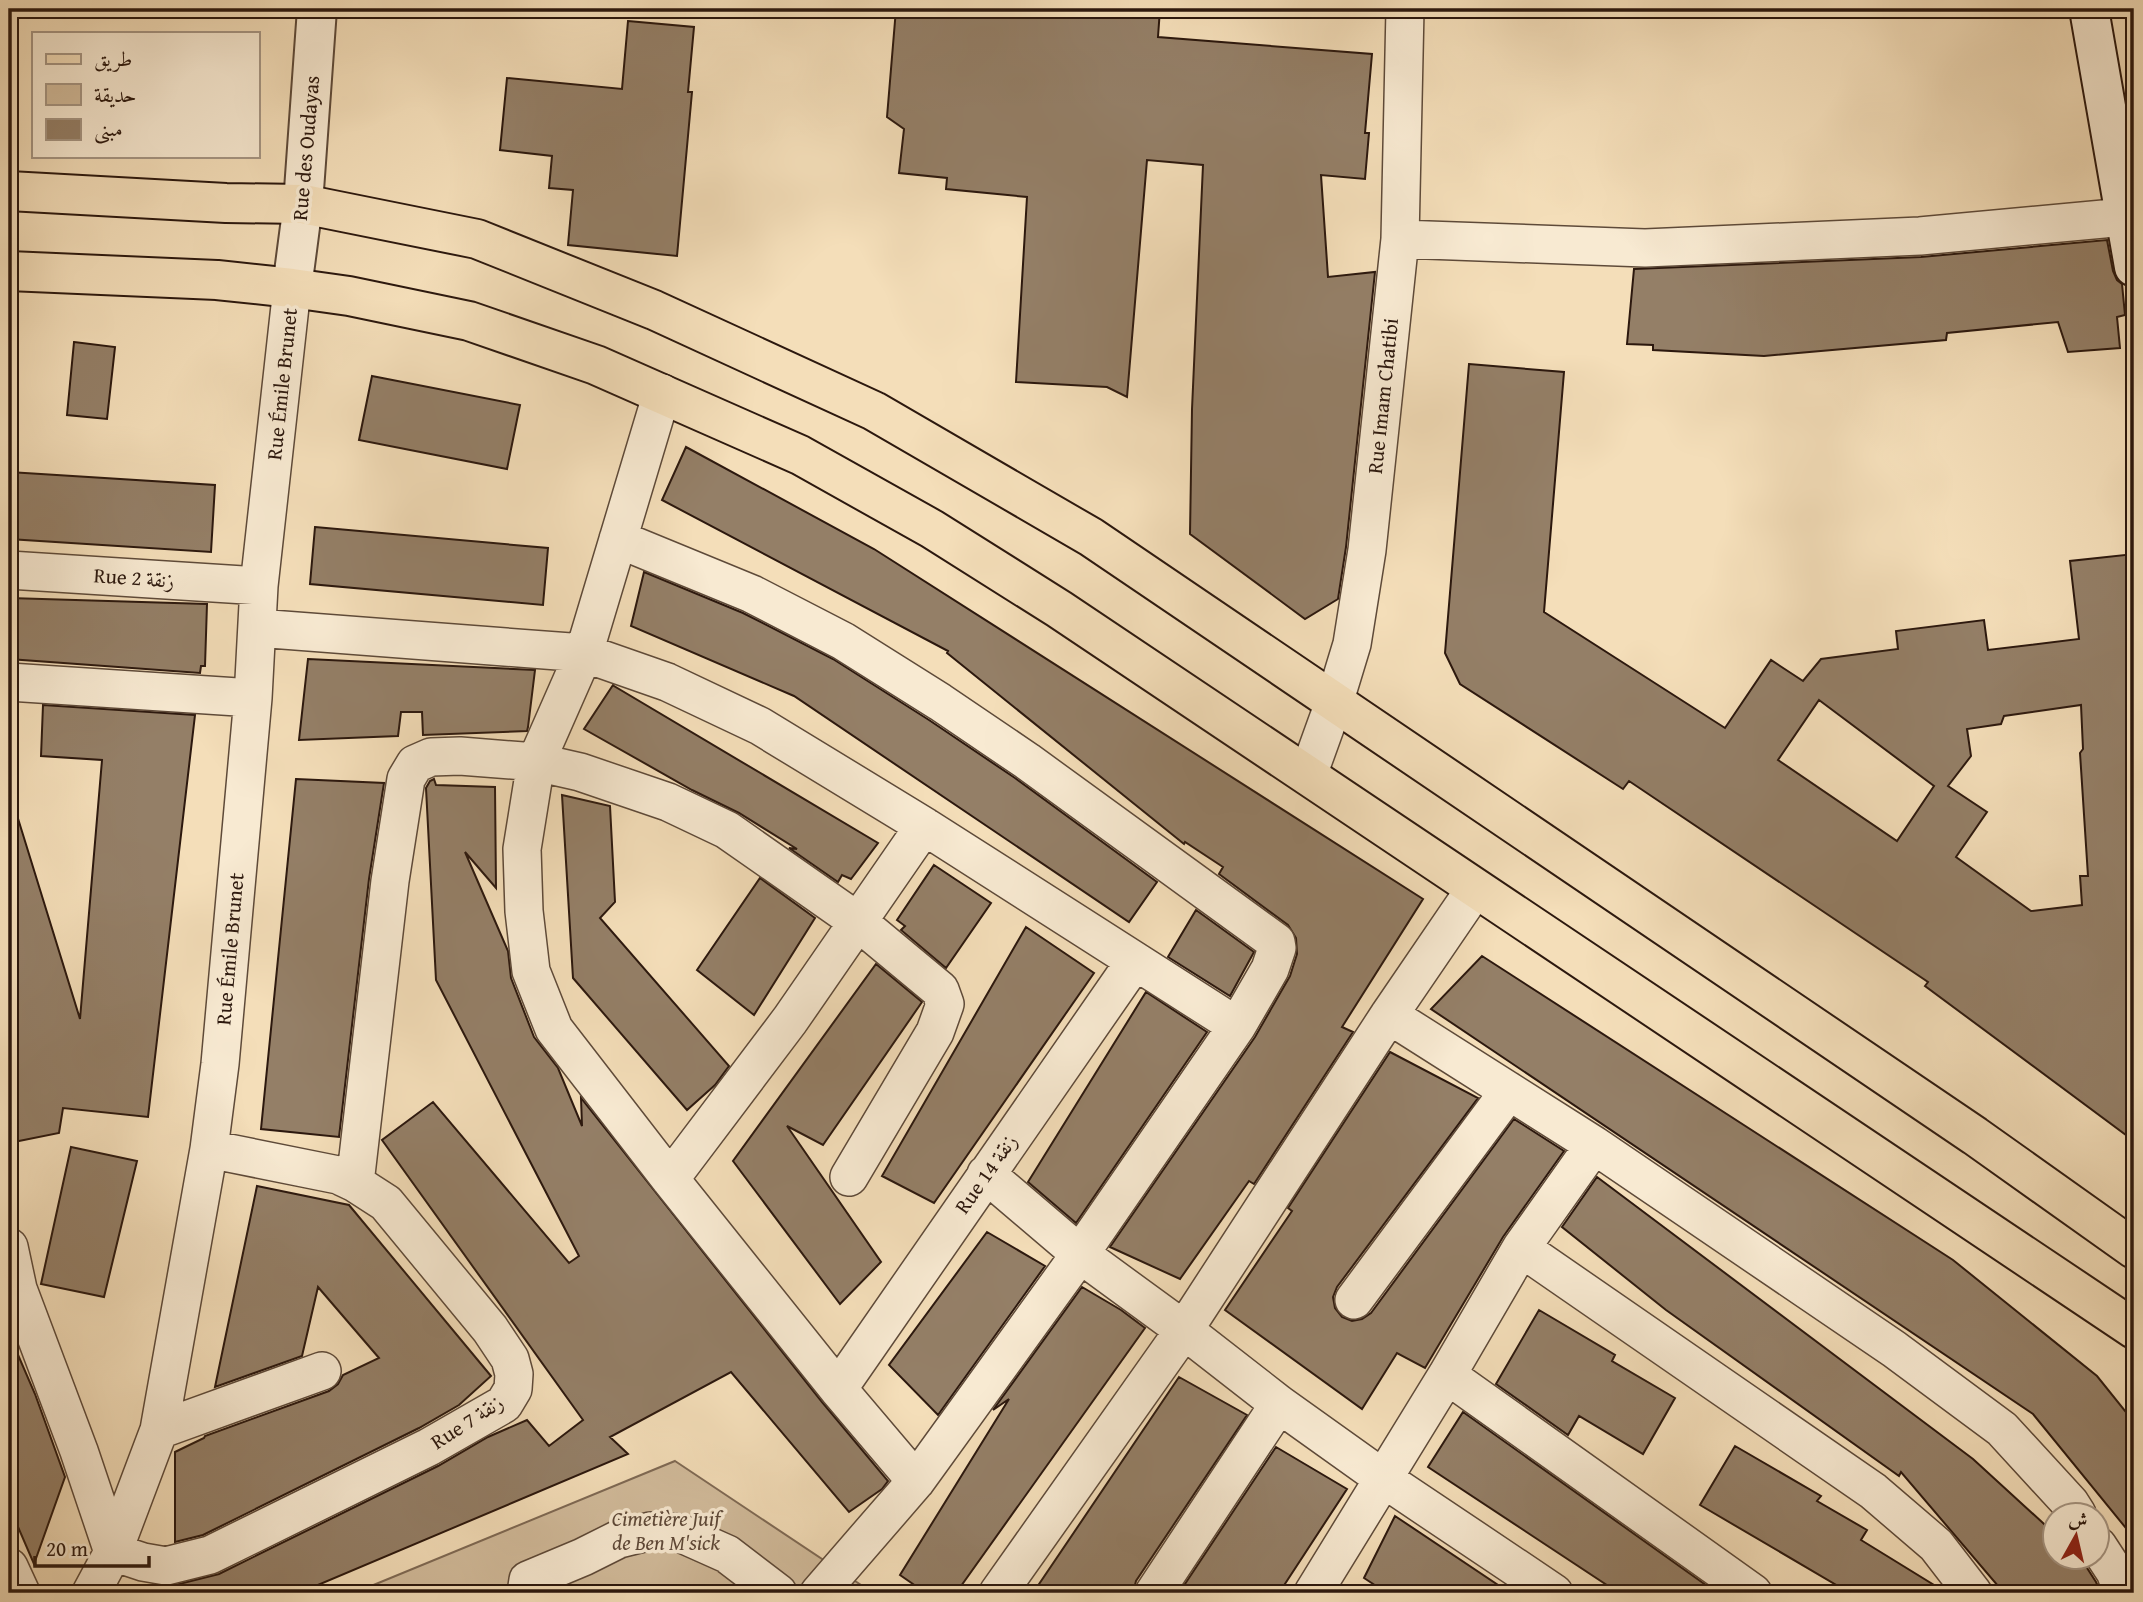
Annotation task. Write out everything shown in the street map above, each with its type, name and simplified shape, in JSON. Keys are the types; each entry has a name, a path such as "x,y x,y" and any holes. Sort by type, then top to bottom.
{"main road":[{"path":"9,191 226,203 303,204 477,239 654,310 874,411 1091,537 1975,1136 2134,1249"},
{"path":"9,271 217,280 292,288 349,296 469,321 596,365 800,454 932,529 1059,609 2134,1329"}],"street":[{"name":"Rue des Oudayas","path":"292,288 303,204 317,9"},
{"name":"Rue Imam Chatibi","path":"1308,775 1352,643 1367,550 1400,239 1405,9"},
{"path":"2088,9 2130,218 2134,267"},
{"path":"1400,239 1645,248 1920,236 2130,218"},
{"name":"Rue Émile Brunet","path":"91,1593 113,1552 159,1430 209,1149 220,1064 253,698 260,586 292,288"},
{"path":"662,393 584,653 536,762 523,849 524,911 531,971 554,1029 670,1180 916,1480"},
{"path":"618,538 752,594 843,641 1017,754 1273,938 1277,948 1270,969 1237,1026 1080,1254 916,1480 819,1593"},
{"name":"Rue 2 زنقة","path":"9,570 260,586"},
{"path":"257,628 584,653 667,682 760,726 924,826 1237,1026"},
{"path":"9,682 253,698"},
{"path":"355,1183 388,895 406,779 415,764 431,757 460,755 536,762 580,772 668,803 727,830 857,921 940,990 945,1004 935,1032 849,1177"},
{"path":"670,1180 790,1020 924,826"},
{"path":"998,1593 1184,1330 1389,1015 1475,889"},
{"name":"Rue 14 زنقة","path":"838,1388 1135,961"},
{"path":"1389,1015 1594,1145 1894,1349 2002,1429 2067,1500"},
{"path":"1354,1300 1509,1091"},
{"path":"1313,1593 1447,1375 1521,1248 1594,1145"},
{"name":"Rue 7 زنقة","path":"113,1552 166,1566 210,1555 429,1447 504,1404 513,1389 514,1374 510,1359 490,1329 386,1203 338,1175 209,1149"},
{"path":"986,1174 1080,1254 1279,1404 1384,1479 1554,1593"},
{"path":"9,1247 18,1289 79,1451 113,1552"},
{"path":"1521,1248 1873,1491 1936,1545 1973,1593"},
{"path":"159,1430 323,1370"},
{"path":"1447,1375 1753,1593"},
{"path":"1154,1593 1279,1404"},
{"path":"518,1589 619,1539 651,1531 680,1533 727,1554 778,1593"},
{"path":"9,1567 21,1593"},
{"path":"2112,1567 2123,1593"}],"green space":[{"name":"Cimetière Juif de Ben M'sick","path":"675,1461 873,1593 354,1593"}],"building":[{"path":"896,9 1160,9 1158,37 1372,54 1365,133 1369,133 1365,179 1321,175 1328,277 1375,272 1346,547 1338,599 1305,619 1190,534 1192,409 1203,165 1147,160 1127,397 1107,387 1016,382 1027,197 946,189 947,178 899,173 904,129 887,117"},
{"path":"628,21 694,27 688,92 692,92 677,256 568,245 573,190 549,188 552,156 500,150 507,78 622,89"},
{"path":"2107,240 2113,271 2122,284 2125,315 2117,317 2120,348 2068,352 2058,322 1947,333 1946,340 1764,356 1653,350 1653,345 1627,344 1634,269 1921,257"},
{"path":"74,342 115,347 107,419 67,415"},
{"path":"1469,364 1564,372 1544,612 1725,728 1771,660 1803,681 1821,659 1898,649 1896,631 1984,620 1988,650 2079,639 2070,561 2134,554 2134,1141 1925,986 1928,982 1629,781 1623,789 1460,684 1445,653","holes":["1819,700 1934,786 1897,841 1778,760","2081,705 2083,749 2080,753 2088,876 2080,876 2082,905 2031,911 1956,857 1987,812 1948,786 1971,756 1967,729 2001,724 2004,716"]},
{"path":"372,376 520,405 507,469 359,440"},
{"path":"686,447 874,549 1423,899 1342,1027 1353,1032 1254,1184 1249,1181 1180,1279 1110,1247 1255,1037 1290,976 1297,954 1296,938 1288,925 1219,874 1223,867 1185,842 1184,844 947,653 948,651 662,500"},
{"path":"9,472 215,485 211,552 9,539"},
{"path":"315,527 548,548 543,605 310,584"},
{"path":"644,572 743,613 833,659 1015,778 1157,882 1129,922 794,696 631,626"},
{"path":"9,598 207,604 205,666 201,666 200,673 9,659"},
{"path":"308,659 535,670 527,731 423,735 422,712 401,712 398,736 299,740"},
{"path":"613,685 878,843 851,879 842,875 838,882 789,848 797,849 739,813 692,790 584,729"},
{"path":"43,705 195,715 148,1117 63,1108 59,1133 9,1143 9,813 16,812 80,1019 102,760 41,756"},
{"path":"296,779 384,783 369,879 339,1137 261,1129"},
{"path":"434,779 436,785 495,787 496,888 465,852 508,951 511,978 534,1037 558,1068 582,1126 581,1098 888,1481 882,1489 849,1512 731,1372 610,1437 628,1454 299,1593 175,1593 175,1585 219,1574 438,1466 488,1437 527,1420 549,1446 583,1420 382,1140 433,1102 569,1263 579,1256 436,980 426,788"},
{"path":"562,795 610,806 615,902 600,918 729,1066 715,1085 687,1110 573,978"},
{"path":"934,865 991,903 946,968 901,930 905,926 897,920"},
{"path":"760,878 815,918 754,1015 697,970"},
{"path":"1196,910 1254,952 1230,996 1168,957"},
{"path":"1026,927 1094,973 934,1203 882,1176"},
{"path":"1482,956 1953,1260 2097,1376 2134,1422 2134,1538 2112,1511 2112,1500 2103,1500 2033,1414 1431,1009"},
{"path":"876,964 922,1002 823,1145 787,1126 881,1262 840,1304 733,1161"},
{"path":"1146,992 1207,1032 1076,1223 1028,1182"},
{"path":"1390,1052 1478,1098 1337,1287 1333,1297 1335,1308 1342,1317 1352,1321 1371,1313 1514,1119 1564,1151 1503,1237 1425,1368 1397,1353 1362,1409 1225,1310 1292,1211 1288,1208"},
{"path":"71,1147 137,1161 104,1297 41,1284"},
{"path":"1597,1177 1973,1459 2042,1522 2042,1570 2088,1570 2101,1593 2004,1593 1901,1472 1899,1476 1666,1310 1562,1227"},
{"path":"257,1186 349,1205 491,1376 459,1405 419,1428 203,1535 175,1542 175,1452 205,1436 329,1391 338,1384 343,1375 379,1358 318,1287 302,1356 215,1387"},
{"path":"987,1232 1045,1266 938,1415 889,1365"},
{"path":"1082,1287 1145,1328 956,1593 926,1593 900,1575 1009,1399 993,1410"},
{"path":"1539,1310 1615,1355 1612,1361 1675,1398 1643,1454 1579,1416 1568,1435 1496,1384"},
{"path":"9,1334 35,1394 65,1477 34,1564 9,1506"},
{"path":"1179,1377 1247,1415 1136,1581 1133,1593 1033,1593"},
{"path":"1463,1412 1717,1593 1619,1593 1428,1467"},
{"path":"1735,1446 1821,1496 1817,1501 1867,1530 1861,1540 1947,1593 1850,1593 1700,1505"},
{"path":"1276,1447 1347,1489 1279,1593 1179,1593"},
{"path":"1395,1516 1510,1593 1387,1593 1364,1578"}]}
